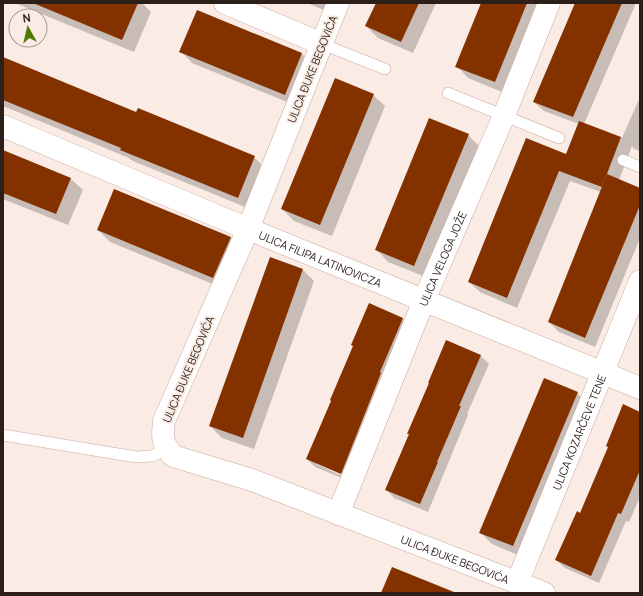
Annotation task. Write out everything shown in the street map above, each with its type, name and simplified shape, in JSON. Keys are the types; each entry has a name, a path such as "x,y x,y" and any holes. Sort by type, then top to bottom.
{"street":[{"path":"225,3 322,44"},
{"name":"ULICA ĐUKE BEGOVIĆA","path":"338,3 248,229 164,421 163,440 166,448 172,456 252,480 544,593"},
{"name":"ULICA VELOGA JOŽE","path":"338,514 424,300 504,115 549,3"},
{"name":"ULICA FILIPA LATINOVICZA","path":"3,126 248,229 640,388"},
{"name":"ULICA KOZARČEVE TENE","path":"518,584 640,281"}],"lane":[{"path":"322,44 385,69"},
{"path":"448,93 559,138"},
{"path":"623,160 640,167"},
{"path":"3,435 136,457 152,456 166,448"}],"building":[{"path":"33,3 138,3 122,40"},
{"path":"376,3 419,3 401,42 365,26"},
{"path":"481,3 527,3 495,82 455,67"},
{"path":"575,3 622,3 573,117 533,102"},
{"path":"197,10 302,53 285,95 179,52"},
{"path":"3,57 136,112 138,108 255,156 238,198 3,100"},
{"path":"335,78 374,94 320,225 281,209"},
{"path":"429,118 469,134 414,266 375,250"},
{"path":"579,121 621,137 602,187 559,171 507,298 468,282 526,138 566,154"},
{"path":"3,150 71,178 56,214 3,193"},
{"path":"607,174 640,188 640,205 585,338 548,322"},
{"path":"114,189 231,237 213,278 97,230"},
{"path":"270,257 303,269 243,438 209,426"},
{"path":"369,303 403,318 380,372 381,373 341,474 306,459 331,401 330,400 353,346 351,345"},
{"path":"446,340 481,355 420,504 385,490"},
{"path":"544,378 578,392 513,546 479,533"},
{"path":"623,404 640,412 640,470 621,514 618,513 591,576 555,560 577,511 580,513 608,447 606,446"},
{"path":"392,567 454,592 454,593 381,593"}]}
